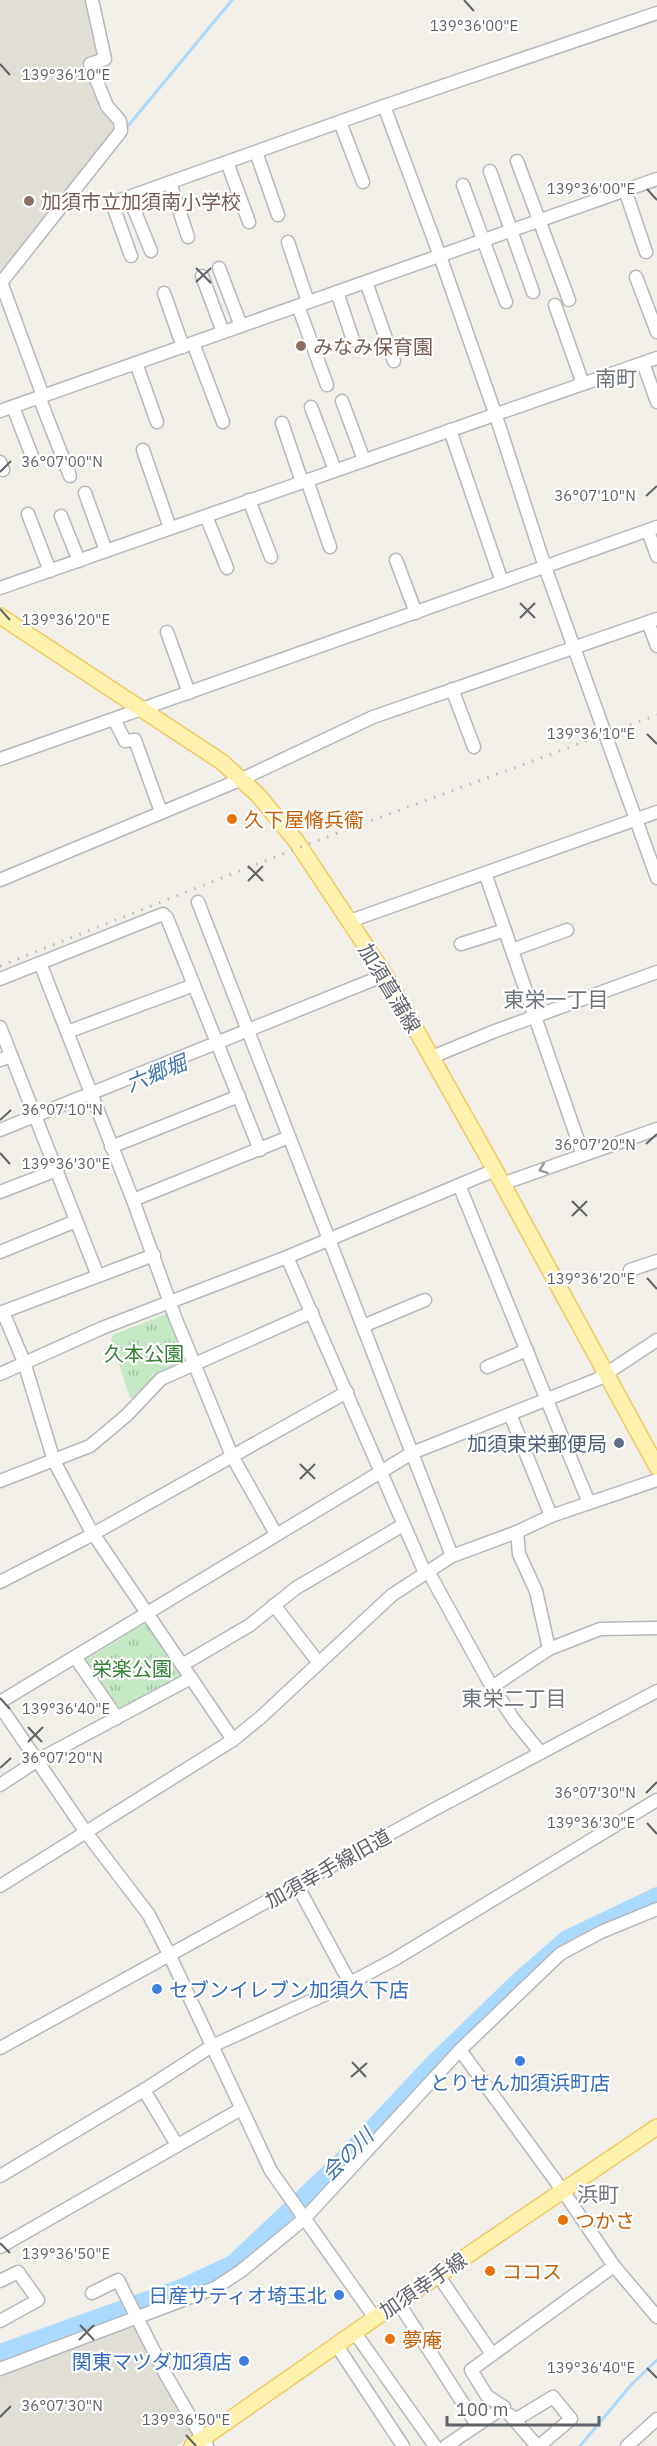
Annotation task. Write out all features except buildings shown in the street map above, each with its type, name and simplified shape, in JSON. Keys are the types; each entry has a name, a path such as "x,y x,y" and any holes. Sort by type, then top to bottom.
{"main road":[{"name":"加須菖蒲線","path":"0,616 195,743 242,779 264,801 296,841 385,975 657,1467"},
{"name":"加須幸手線","path":"200,2444 398,2302 657,2127"}],"street":[{"path":"70,476 1,283 121,131 120,121 107,106 90,64 105,59 92,0"},
{"path":"131,256 112,203 384,106 657,13"},
{"path":"384,106 440,256 495,413 545,567 635,820 652,847 657,878"},
{"path":"340,122 363,182"},
{"path":"256,152 278,215"},
{"path":"517,161 569,300"},
{"path":"227,162 249,222"},
{"path":"490,171 533,292"},
{"path":"0,411 657,179"},
{"path":"170,183 188,237"},
{"path":"463,185 506,302"},
{"path":"626,190 646,252"},
{"path":"129,197 151,251"},
{"path":"288,242 303,304 327,385"},
{"path":"219,268 241,326"},
{"path":"202,276 223,332"},
{"path":"636,277 657,332"},
{"path":"366,282 394,362"},
{"path":"337,292 353,340"},
{"path":"164,293 223,422"},
{"path":"555,305 583,384"},
{"path":"0,588 657,358"},
{"path":"136,363 158,422"},
{"path":"643,363 657,402"},
{"path":"342,401 364,460"},
{"path":"13,407 32,456"},
{"path":"311,407 335,470"},
{"path":"282,423 330,547"},
{"path":"450,430 502,582"},
{"path":"143,450 170,528"},
{"path":"85,493 106,551"},
{"path":"249,500 271,557"},
{"path":"28,513 50,571"},
{"path":"61,516 79,561"},
{"path":"206,516 227,568"},
{"path":"0,759 652,529 657,556"},
{"path":"396,560 416,613"},
{"path":"0,880 242,779 373,717 653,620 657,646"},
{"path":"167,632 189,693"},
{"path":"452,689 474,747"},
{"path":"114,719 125,741 135,740 161,812"},
{"path":"350,921 657,812"},
{"path":"485,873 583,1155"},
{"path":"198,902 452,1556"},
{"path":"0,979 163,914 168,918 260,1150"},
{"path":"461,944 505,930"},
{"path":"512,950 567,930"},
{"path":"40,963 231,1456 276,1534"},
{"path":"432,1057 657,972"},
{"path":"0,1130 385,975"},
{"path":"67,1032 194,984"},
{"path":"0,1027 6,1058 35,1116 98,1276"},
{"path":"111,1147 239,1096"},
{"path":"0,1374 102,1328 287,1257 459,1185 583,1155 657,1129"},
{"path":"133,1200 289,1137"},
{"path":"0,1192 57,1170"},
{"path":"459,1185 588,1503"},
{"path":"0,1252 76,1221"},
{"path":"154,1254 2,1313 24,1362 54,1461 92,1534 233,1740"},
{"path":"287,1257 426,1572 492,1687 514,1720 540,1752"},
{"path":"630,1270 657,1261"},
{"path":"363,1326 425,1300"},
{"path":"0,1481 96,1442 127,1415 156,1383 312,1312"},
{"path":"375,2318 287,2196 260,2151 169,1954 138,1898 85,1831 0,1704 412,1453 547,1400 605,1374 657,1340"},
{"path":"487,1367 527,1350"},
{"path":"0,1582 92,1534 347,1392"},
{"path":"510,1414 551,1516"},
{"path":"0,1886 233,1740 261,1717 392,1595 426,1572 452,1556 517,1532 551,1516 657,1480"},
{"path":"182,1665 249,1625 296,1588 404,1525"},
{"path":"517,1532 519,1554 536,1591 549,1649"},
{"path":"274,1605 318,1662"},
{"path":"492,1687 549,1649 600,1629 657,1628"},
{"path":"75,1657 117,1718"},
{"path":"0,1785 38,1760 191,1678"},
{"name":"加須幸手線旧道","path":"0,2048 540,1752 657,1691"},
{"path":"0,2176 144,2090 212,2046 350,1983 432,1937 657,1800"},
{"path":"297,1885 350,1983"},
{"path":"2,2365 215,2288 241,2271 302,2216 460,2050 560,1954 601,1932 657,1909"},
{"path":"460,2050 563,2191 614,2266 657,2317"},
{"path":"144,2090 177,2145"},
{"path":"0,2247 241,2109"},
{"path":"515,2420 553,2397 571,2419 538,2446 515,2420 504,2407 487,2396 471,2370 614,2266"},
{"path":"0,2281 18,2272 38,2300 0,2321"},
{"path":"438,2275 492,2354"},
{"path":"92,2293 118,2280 200,2444"},
{"path":"398,2302 477,2425"},
{"path":"355,2333 435,2446"},
{"path":"337,2346 403,2446"},
{"path":"446,2446 504,2407"},
{"path":"627,2446 657,2420"}],"shaded area":[{"name":"加須市立加須南小学校","path":"0,0 87,0 100,55 86,61 116,126 0,276"},
{"path":"134,2324 195,2434 176,2446 0,2446 0,2377"}],"green space":[{"name":"久本公園","path":"169,1313 189,1358 134,1399 130,1398 111,1339 113,1335"},
{"name":"栄楽公園","path":"144,1624 149,1625 181,1673 179,1678 120,1710 116,1710 84,1665 85,1660"}],"waterway":[{"path":"128,126 232,0"},
{"name":"会の川","path":"0,2353 184,2287 233,2264 345,2158 433,2064 522,1978 567,1939 657,1896"},
{"path":"580,2446 631,2385 657,2360"}],"railway":[{"path":"0,966 300,847 657,715"}],"place":[{"name":"加須市立加須南小学校","path":"29,201"},
{"name":"みなみ保育園","path":"301,346"},
{"name":"久下屋脩兵衞","path":"232,819"},
{"name":"加須東栄郵便局","path":"619,1443"},
{"name":"セブンイレブン加須久下店","path":"157,1989"},
{"name":"とりせん加須浜町店","path":"520,2061"},
{"name":"つかさ","path":"563,2220"},
{"name":"ココス","path":"490,2271"},
{"name":"日産サティオ埼玉北","path":"339,2295"},
{"name":"夢庵","path":"390,2339"},
{"name":"関東マツダ加須店","path":"244,2361"}],"district":[{"name":"南町","path":"616,378"},
{"name":"東栄一丁目","path":"556,999"},
{"name":"東栄二丁目","path":"514,1698"},
{"name":"浜町","path":"598,2194"}],"water label":[{"name":"六郷堀","path":"156,1073"}]}
